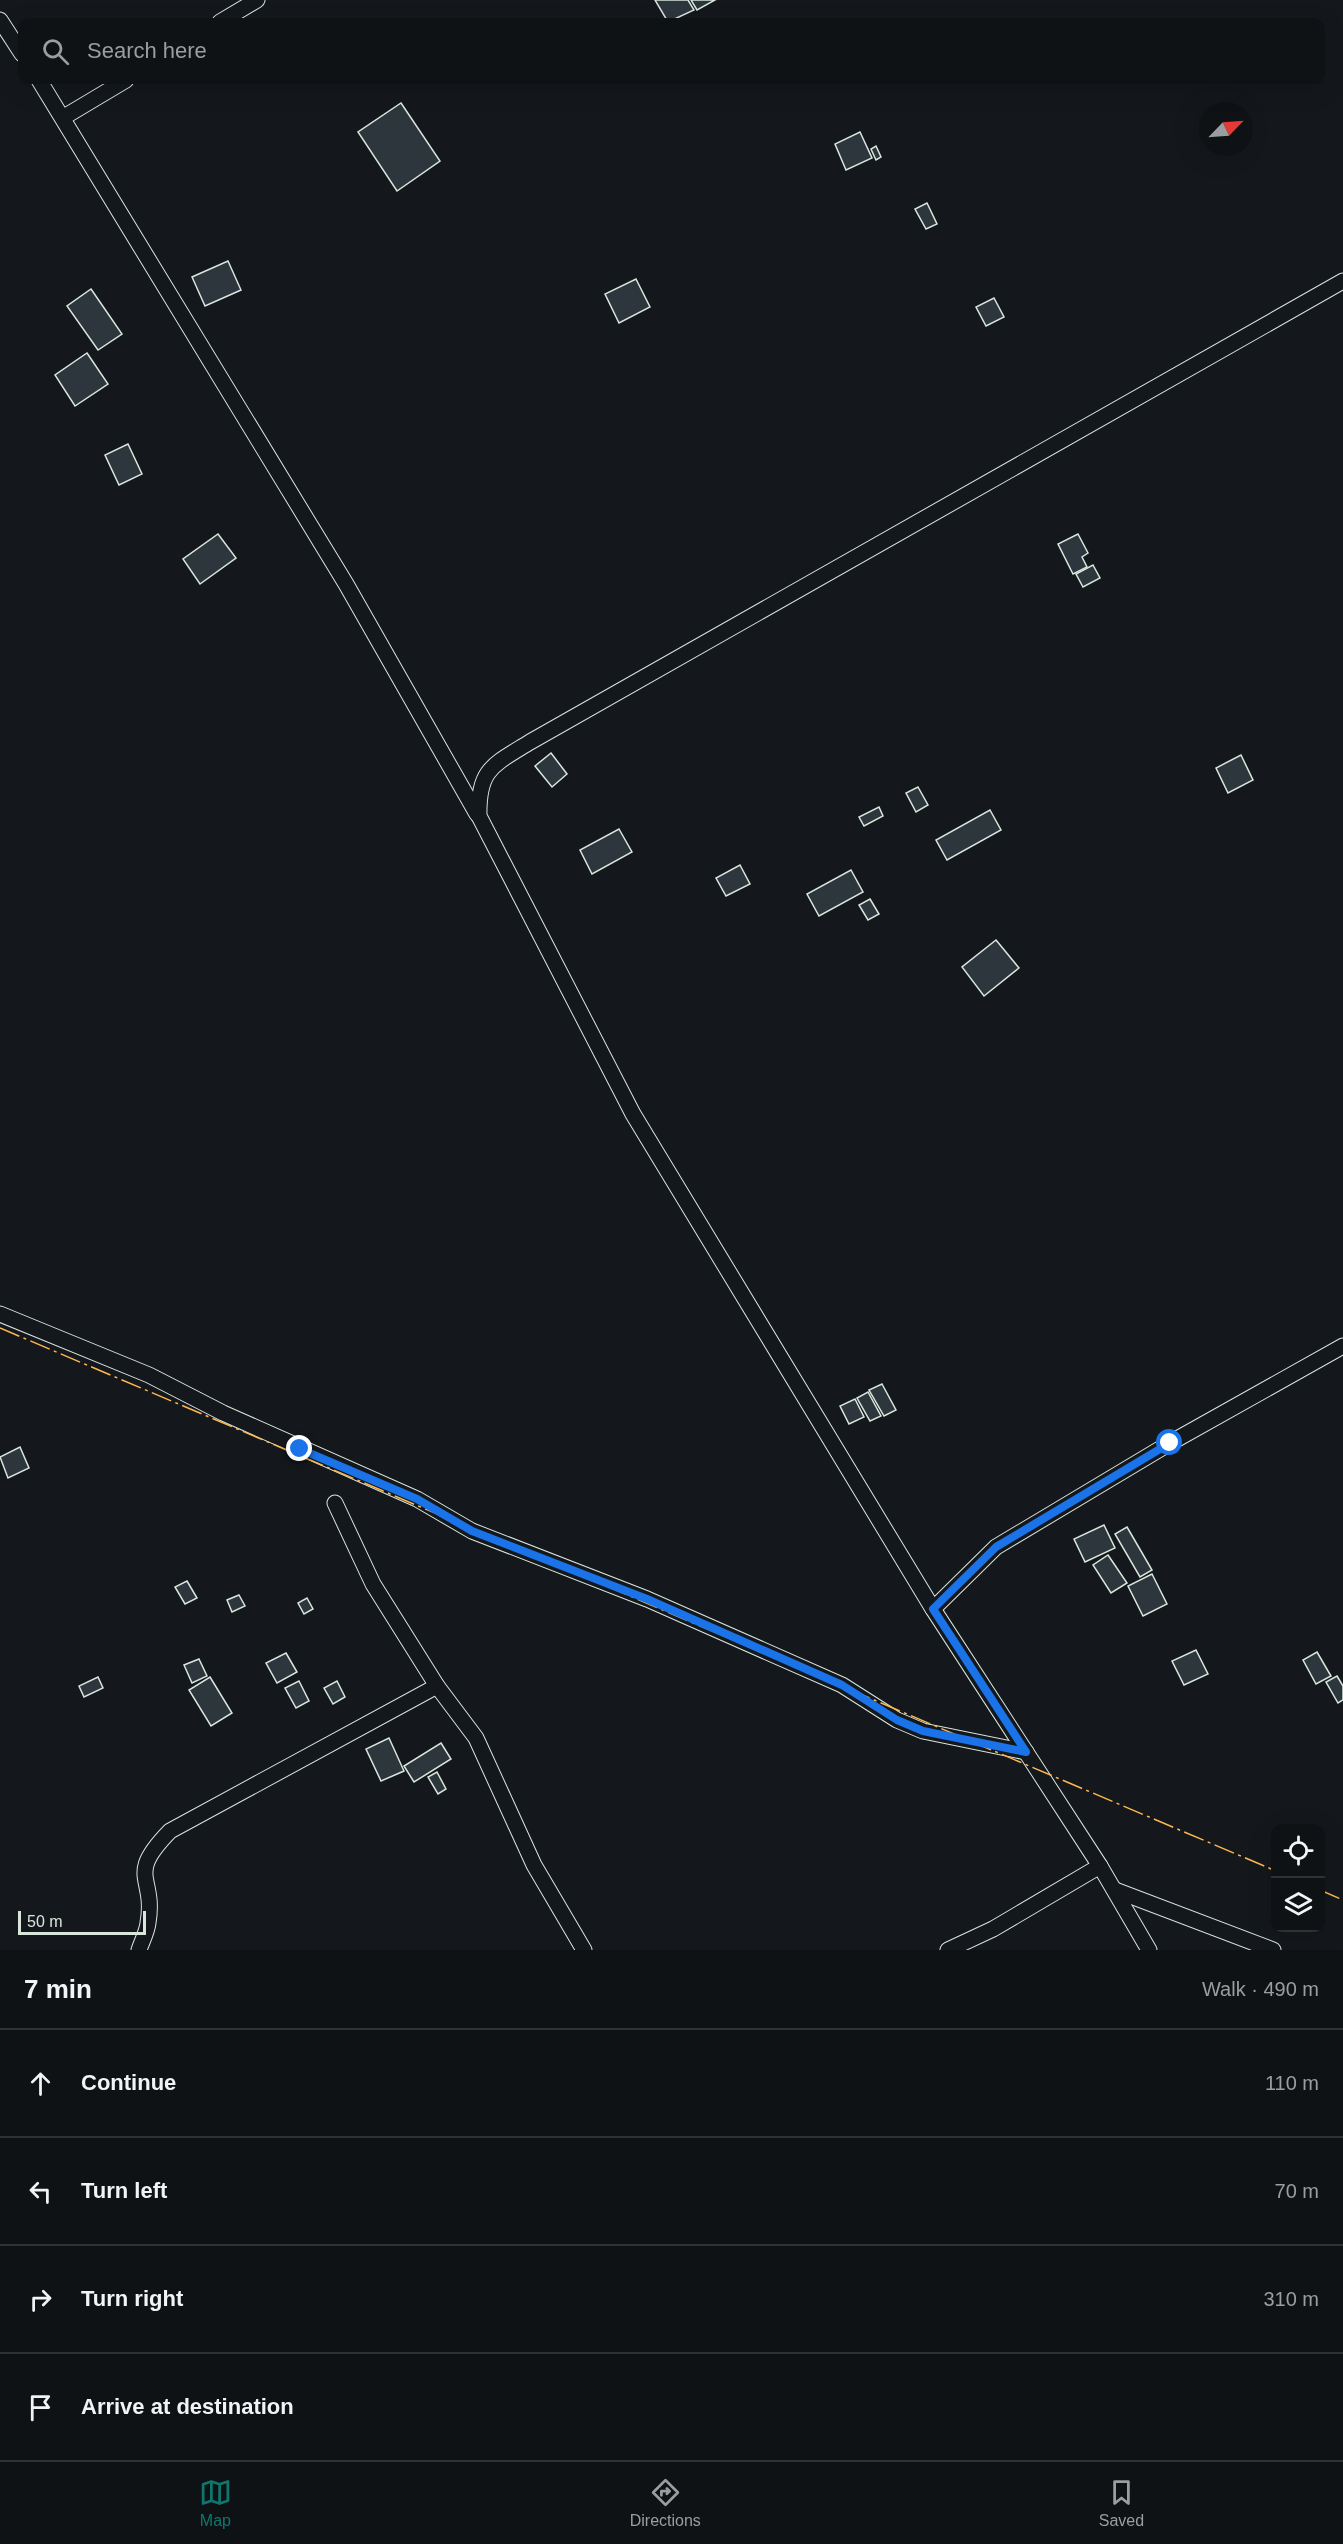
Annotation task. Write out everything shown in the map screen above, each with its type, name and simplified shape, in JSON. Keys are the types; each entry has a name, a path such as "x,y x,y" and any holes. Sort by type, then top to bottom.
{"street":[{"path":"227,18 256,0"},
{"path":"0,20 18,48"},
{"path":"42,84 64,117 346,584 479,816 633,1114 933,1609 1101,1866 1149,1950"},
{"path":"64,117 119,84"},
{"path":"479,816 478,793 490,767 530,742 1343,281"},
{"path":"0,1314 150,1375 242,1422 417,1499 472,1531 647,1599 842,1685 897,1720 923,1731 1026,1752"},
{"path":"933,1609 996,1547 1170,1443 1343,1346"},
{"path":"335,1503 373,1584 437,1686 476,1738 534,1865 584,1950"},
{"path":"139,1950 148,1922 143,1872 152,1850 170,1831 437,1686"},
{"path":"948,1950 993,1929 1101,1866"},
{"path":"1115,1890 1273,1950"}],"building":[{"path":"655,0 688,0 694,10 677,18 666,18"},
{"path":"691,0 715,0 697,10"},
{"path":"401,103 440,161 397,191 358,132"},
{"path":"860,132 872,158 846,170 835,144"},
{"path":"876,146 881,157 876,160 871,149"},
{"path":"927,203 937,224 926,229 915,209"},
{"path":"228,261 241,290 205,306 192,277"},
{"path":"636,279 650,307 619,323 605,294"},
{"path":"91,289 122,334 98,350 67,306"},
{"path":"994,298 1004,317 986,326 976,307"},
{"path":"87,353 108,384 75,406 55,375"},
{"path":"128,444 142,474 119,485 105,455"},
{"path":"218,534 236,558 200,584 183,559"},
{"path":"1078,534 1088,553 1082,557 1087,567 1073,574 1058,544"},
{"path":"1093,565 1100,578 1083,587 1076,574"},
{"path":"551,753 567,774 552,787 535,766"},
{"path":"1241,755 1253,780 1228,793 1216,768"},
{"path":"918,787 928,805 916,812 906,793"},
{"path":"879,807 883,816 864,826 859,817"},
{"path":"990,810 1001,830 947,860 936,840"},
{"path":"619,829 632,852 592,874 580,850"},
{"path":"740,865 750,884 726,896 716,878"},
{"path":"851,870 863,892 819,916 807,894"},
{"path":"870,899 879,914 868,920 859,905"},
{"path":"996,940 1019,968 984,996 962,967"},
{"path":"882,1384 896,1410 884,1416 869,1390"},
{"path":"868,1392 881,1416 870,1421 857,1398"},
{"path":"855,1399 864,1417 849,1424 840,1406"},
{"path":"20,1447 29,1468 8,1478 0,1457"},
{"path":"1104,1525 1115,1548 1085,1562 1074,1539"},
{"path":"1127,1527 1152,1570 1140,1577 1115,1534"},
{"path":"1108,1555 1127,1583 1111,1593 1093,1565"},
{"path":"1152,1574 1167,1604 1143,1616 1128,1586"},
{"path":"187,1581 197,1598 185,1604 175,1587"},
{"path":"239,1595 245,1606 232,1612 227,1600"},
{"path":"307,1598 313,1609 304,1614 298,1603"},
{"path":"1196,1650 1208,1674 1184,1685 1172,1661"},
{"path":"1317,1652 1331,1676 1316,1684 1303,1660"},
{"path":"286,1653 297,1672 277,1683 266,1663"},
{"path":"199,1659 207,1676 192,1683 184,1665"},
{"path":"1337,1676 1343,1686 1343,1700 1338,1703 1326,1682"},
{"path":"98,1677 103,1688 84,1697 79,1686"},
{"path":"210,1677 232,1713 211,1726 189,1690"},
{"path":"299,1681 309,1701 296,1708 285,1688"},
{"path":"337,1681 345,1697 333,1704 324,1688"},
{"path":"389,1738 404,1771 381,1781 366,1749"},
{"path":"441,1743 451,1759 414,1782 404,1766"},
{"path":"437,1772 446,1789 438,1794 428,1777"}],"power":[{"path":"0,1328 1271,1869"},
{"path":"1325,1892 1343,1900"}],"route":[{"path":"300,1449 417,1499 472,1531 552,1560 647,1599 842,1685 897,1720 923,1731 1026,1752 933,1609 996,1547 1170,1443"}]}
